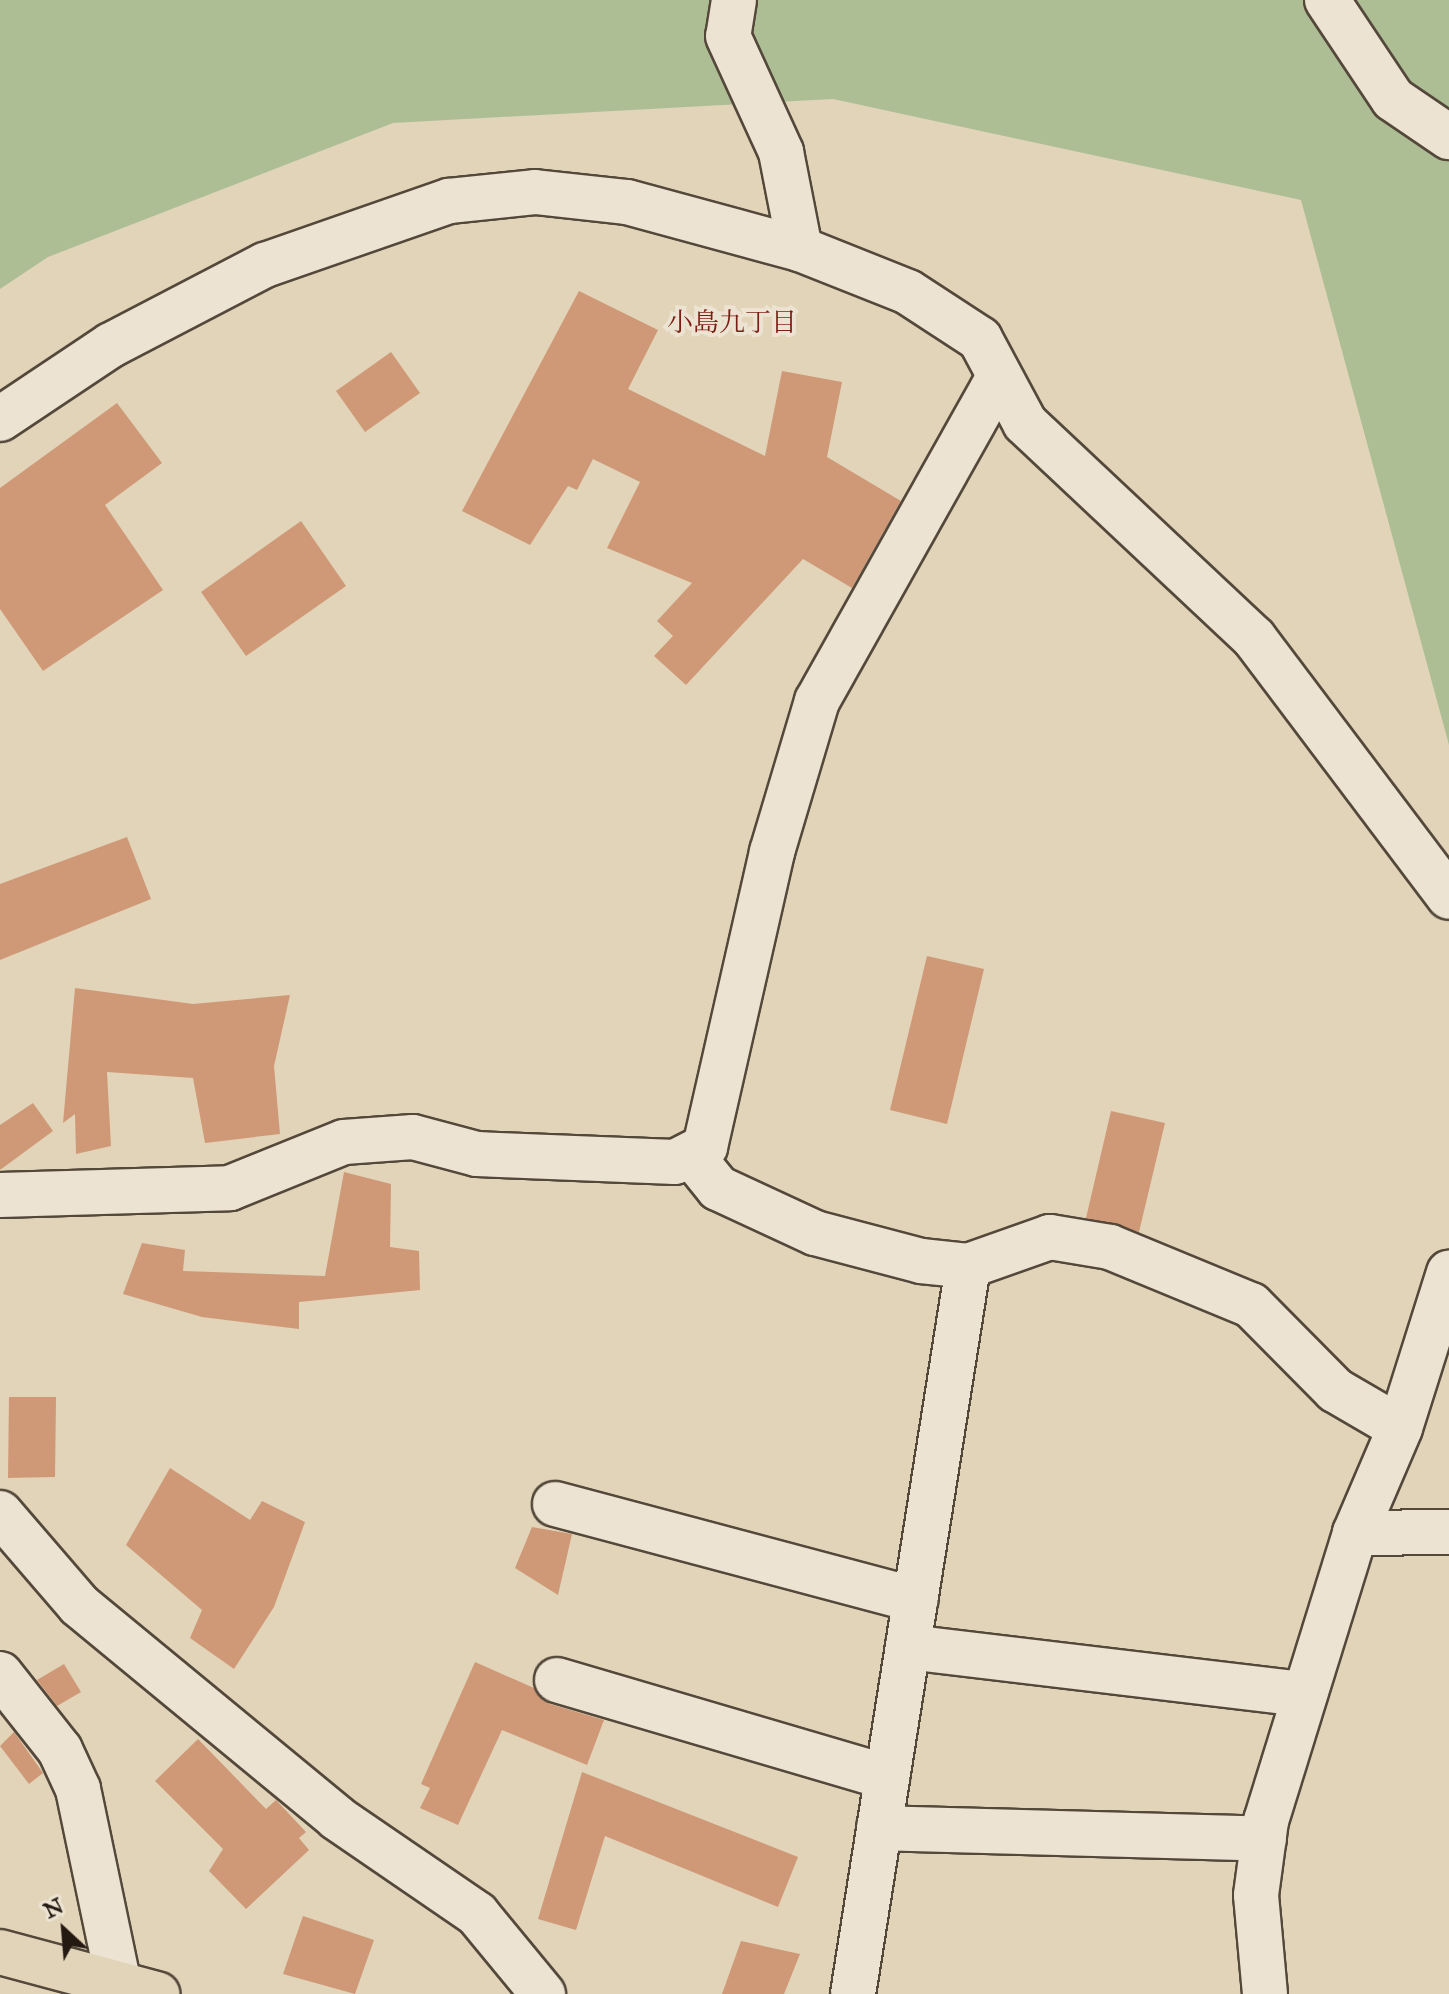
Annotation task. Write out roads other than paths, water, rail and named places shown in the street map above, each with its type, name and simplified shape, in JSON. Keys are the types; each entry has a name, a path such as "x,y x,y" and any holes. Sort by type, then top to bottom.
{"highway":[{"path":"0,1952 138,1990"}],"street":[{"path":"734,0 728,36 781,152 800,249"},
{"path":"1327,0 1393,99 1449,137"},
{"path":"0,419 111,345 265,265 449,201 535,192 627,202 800,249 945,312 980,339 1025,423 1254,638 1449,897"},
{"path":"693,1157 709,1136 772,852 817,701 999,377"},
{"path":"0,1195 230,1188 344,1142 413,1137 477,1154 693,1157"},
{"path":"693,1157 718,1188 815,1233 968,1266 1050,1237 1110,1247 1251,1305 1335,1390 1400,1428"},
{"path":"853,1994 968,1266"},
{"path":"1265,1994 1256,1895 1264,1839 1304,1694 1355,1533 1400,1428 1449,1273"},
{"path":"555,1504 915,1600"},
{"path":"0,1513 79,1605 337,1818 477,1914 543,1994"},
{"path":"1355,1533 1449,1532"},
{"path":"908,1647 1304,1694"},
{"path":"0,1674 60,1750 78,1789 138,1990"},
{"path":"557,1680 887,1777"},
{"path":"879,1828 1264,1839"}],"district":[{"name":"小島九丁目","path":"732,323"}]}
